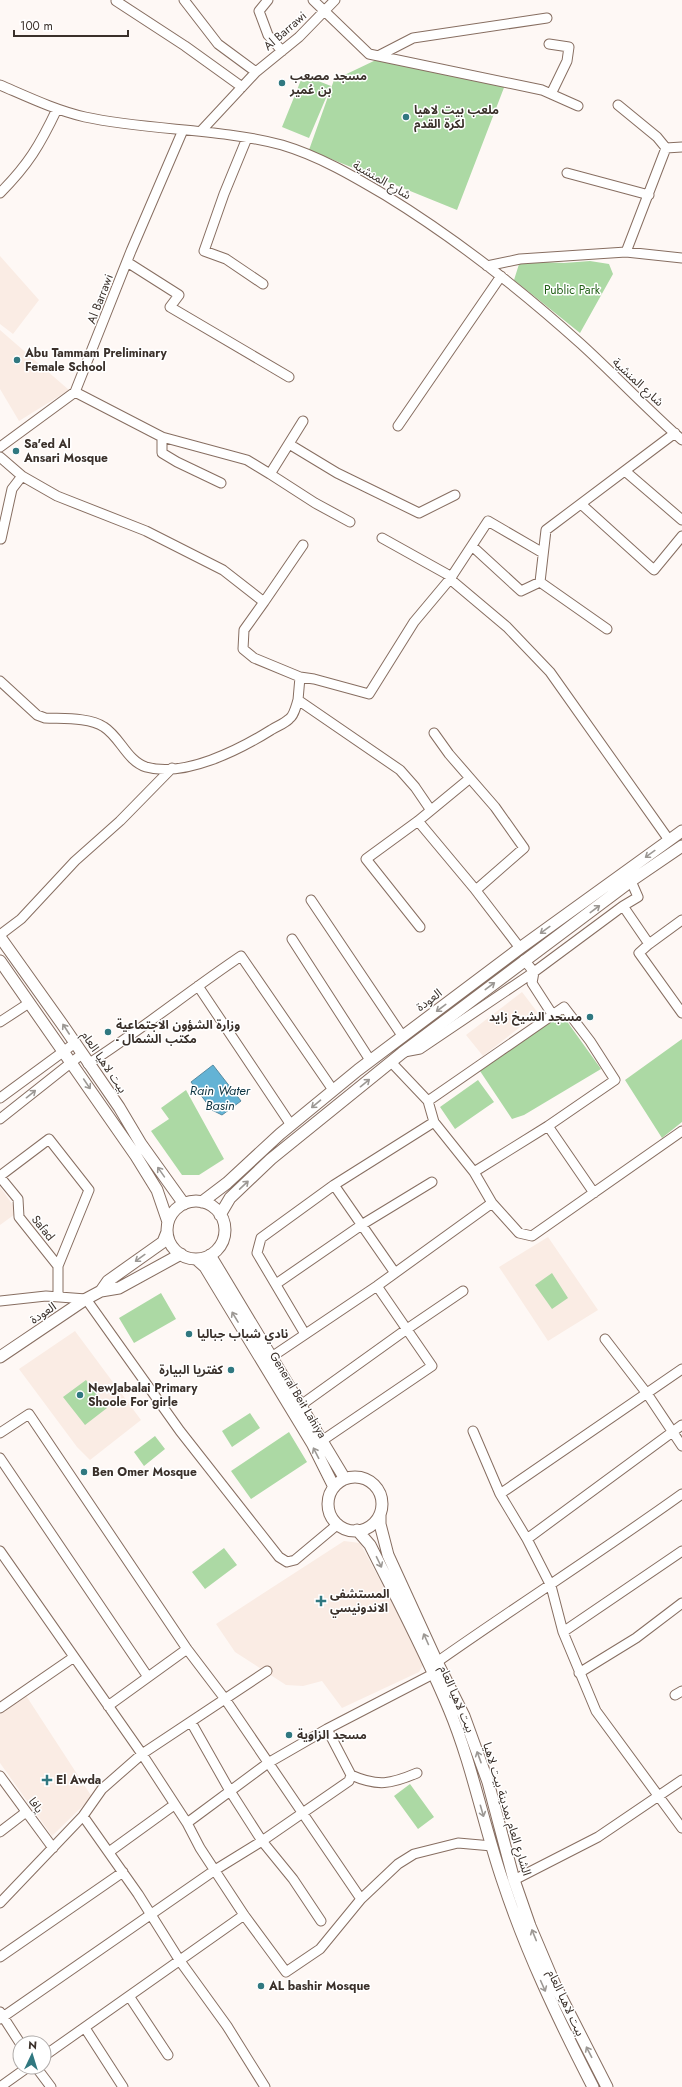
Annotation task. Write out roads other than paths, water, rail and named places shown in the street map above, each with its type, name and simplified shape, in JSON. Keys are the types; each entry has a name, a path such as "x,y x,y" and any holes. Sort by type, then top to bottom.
{"main road":[{"name":"العودة","path":"202,1202 227,1184 291,1125 370,1060 403,1037 520,948 682,831"},
{"path":"220,1215 230,1198 271,1159 402,1053 524,960 631,881 682,846"},
{"name":"بيت لاهيا العام","path":"0,936 75,1043 184,1204"},
{"path":"0,960 71,1062 152,1183 168,1227 172,1246 181,1254 196,1259 210,1255 220,1245 224,1237 224,1223 220,1215 211,1205 202,1202 184,1204 173,1213 168,1227"},
{"name":"العودة","path":"101,1291 108,1281 163,1242 168,1227"},
{"name":"العودة","path":"0,1357 86,1299 101,1291 119,1288 181,1254"},
{"name":"General Beit Lahiya","path":"210,1255 273,1356 345,1479"},
{"name":"General Beit Lahiya","path":"196,1259 205,1267 313,1445 334,1487"},
{"path":"362,1478 373,1484 378,1490 382,1499 380,1514 371,1525 357,1530 345,1528 338,1524 332,1516 329,1507 330,1496 334,1487 345,1479 362,1478"},
{"name":"الشارع العام بمدينة بيت لاهيا","path":"380,1514 380,1524 388,1555 437,1662 464,1716 488,1782 514,1880 555,1985 607,2087"},
{"name":"بيت لاهيا العام","path":"357,1530 370,1545 450,1709 518,1927 562,2028 593,2087"}],"street":[{"path":"184,0 218,44 256,72"},
{"path":"268,0 259,11 268,35 282,51"},
{"path":"313,0 369,54 380,55 426,67 507,81 551,94 578,106"},
{"name":"Al Barrawi","path":"201,131 256,72 299,38 335,0"},
{"path":"116,1 185,46 242,87"},
{"path":"380,55 413,38 547,18"},
{"path":"549,44 569,47 567,61 551,94"},
{"name":"شارع المنشية","path":"0,85 57,109 132,125 201,131 247,138 282,146 327,163 412,212 501,276 581,344 682,440"},
{"path":"618,105 657,137 666,148"},
{"path":"0,193 17,176 40,145 57,109"},
{"name":"Al Barrawi","path":"75,392 127,262 183,130"},
{"path":"247,138 224,194 204,251 226,258 263,284"},
{"path":"666,148 682,147"},
{"path":"626,252 666,148"},
{"path":"567,173 649,195"},
{"path":"487,266 520,259 626,252 682,258"},
{"path":"127,262 179,295 170,307 289,377"},
{"path":"398,426 501,276"},
{"path":"0,447 75,392 162,437 247,460 315,503 350,522"},
{"path":"270,474 303,420"},
{"path":"540,582 546,530 675,433"},
{"path":"162,437 162,453 176,462 220,483"},
{"path":"289,444 337,473 419,512 455,495"},
{"path":"0,457 22,476 57,496 146,532 223,570 264,602"},
{"path":"625,471 682,520"},
{"path":"1,538 12,489 22,476"},
{"path":"581,504 654,570 682,536"},
{"path":"303,545 244,630 243,649 254,658 300,677 314,679 370,694 414,622 451,578 488,521 543,553"},
{"path":"382,538 451,578 512,632 550,672 669,840"},
{"path":"472,546 521,590 540,582"},
{"path":"540,582 606,628"},
{"path":"0,681 37,715 45,718 99,724 109,731 141,765 148,767 172,768 220,758 257,740 290,719 298,700 300,677"},
{"path":"298,700 400,770 415,787 430,809"},
{"path":"434,733 469,778 495,807 524,848 476,890"},
{"path":"0,936 21,919 75,861 120,821 172,768"},
{"path":"420,927 366,859 418,821 430,809 469,778"},
{"path":"418,821 476,890 520,948"},
{"path":"402,1053 420,1049 534,972 623,906 638,897 631,881"},
{"path":"311,900 403,1037"},
{"path":"623,906 649,944"},
{"path":"682,920 639,953 682,1013"},
{"path":"292,939 370,1060"},
{"path":"88,1064 134,1034 241,956 333,1090"},
{"path":"524,960 534,972"},
{"path":"534,972 532,983 552,1014"},
{"path":"198,986 291,1125"},
{"path":"0,1022 29,1002"},
{"path":"428,1101 564,1007 590,1041 615,1080 548,1126 474,1172"},
{"path":"0,1098 75,1043"},
{"path":"0,1119 82,1054"},
{"path":"391,1062 428,1101 434,1122 474,1172 492,1203 519,1233 532,1236 682,1132"},
{"path":"305,1334 257,1253 261,1238 334,1185 434,1122"},
{"path":"548,1126 594,1193"},
{"path":"0,1177 49,1139 89,1190 58,1266 58,1296"},
{"name":"Safad","path":"0,1177 18,1199 19,1218 58,1266"},
{"path":"276,1284 363,1224 432,1182"},
{"path":"334,1185 363,1224 395,1274"},
{"path":"273,1356 395,1274 492,1203"},
{"path":"323,1440 432,1366 377,1286"},
{"path":"301,1405 407,1328 463,1291"},
{"path":"0,1301 27,1297 58,1296 86,1299 180,1430 279,1557 287,1562 295,1560 338,1524"},
{"path":"605,1339 648,1394 671,1433 682,1446"},
{"path":"500,1494 682,1370"},
{"path":"0,1433 29,1414 187,1649 225,1699 301,1813 361,1899"},
{"path":"528,1539 682,1425"},
{"path":"473,1431 500,1494 528,1539 551,1586 563,1632 596,1711 682,1828"},
{"path":"0,1458 148,1677"},
{"path":"437,1662 507,1613 551,1586 682,1494"},
{"path":"0,1551 142,1754 188,1823 200,1848 244,1915 286,1972 320,1949 361,1899 398,1864 414,1854 458,1843 492,1846"},
{"path":"563,1632 682,1551"},
{"path":"579,1673 636,1638 682,1603"},
{"path":"108,1706 187,1649"},
{"path":"0,1708 74,1657"},
{"path":"0,1903 83,1816 102,1789 142,1754 267,1671"},
{"path":"188,1823 268,1763 327,1729 433,1674"},
{"path":"191,1722 230,1791 262,1842 292,1879 321,1921"},
{"path":"327,1729 351,1775 366,1782 394,1783 417,1773"},
{"path":"14,2035 1,2016 215,1870 262,1842 301,1813 349,1781 351,1775"},
{"name":"يافا","path":"0,1776 53,1848"},
{"path":"514,1880 598,1837 682,1780"},
{"path":"109,1852 174,1804"},
{"path":"0,1832 26,1812"},
{"path":"83,1816 123,1872 180,1961 227,2026 265,2087"},
{"path":"0,1957 123,1872"},
{"path":"52,2051 244,1915"},
{"path":"129,1996 168,2055"},
{"path":"85,2028 123,2087"},
{"path":"0,2087 17,2075"},
{"path":"42,2075 51,2087"}],"water":[{"name":"Rain Water Basin","path":"213,1065 241,1101 222,1115 212,1110 191,1082"}],"place":[{"name":"مسجد مصعب بن عُمير","path":"282,83"},
{"name":"ملعب بيت لاهيا لكرة القدم","path":"406,117"},
{"name":"Abu Tammam Preliminary Female School","path":"17,360"},
{"name":"Sa'ed Al Ansari Mosque","path":"16,451"},
{"name":"مسجد الشيخ زايد","path":"590,1017"},
{"name":"وزارة الشؤون الاجتماعية - مكتب الشمال","path":"108,1032"},
{"name":"نادي شباب جباليا","path":"189,1334"},
{"name":"كفتريا البيارة","path":"231,1370"},
{"name":"NewJabalai Primary Shoole For girle","path":"80,1395"},
{"name":"Ben Omer Mosque","path":"84,1472"},
{"name":"المستشفى الاندونيسي","path":"321,1601"},
{"name":"مسجد الزاوية","path":"289,1735"},
{"name":"El Awda","path":"47,1780"},
{"name":"AL bashir Mosque","path":"261,1986"}],"park label":[{"name":"Public Park","path":"572,290"}]}
